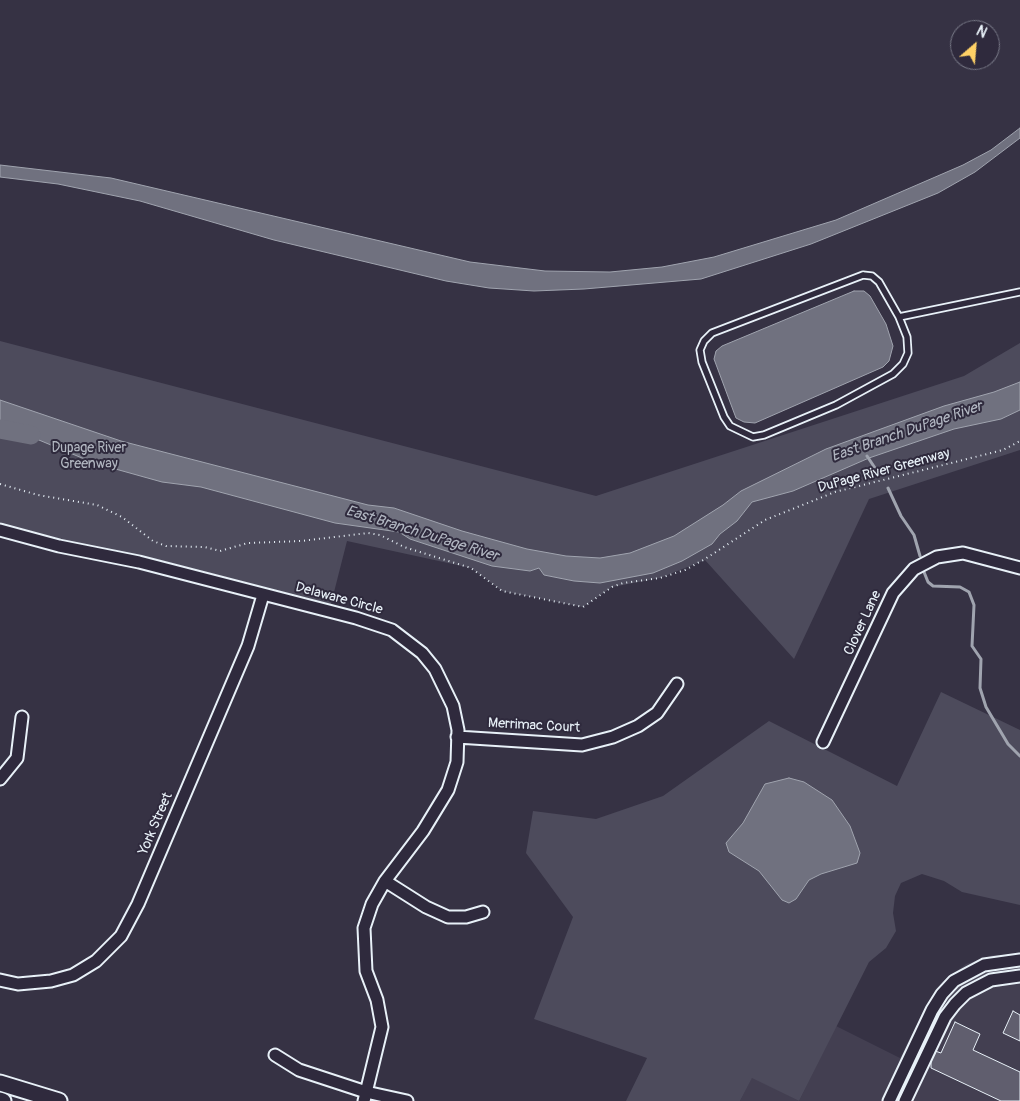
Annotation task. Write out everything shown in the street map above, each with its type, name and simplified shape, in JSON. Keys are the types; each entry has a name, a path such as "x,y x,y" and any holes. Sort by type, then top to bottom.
{"main road":[{"path":"0,1083 59,1101"}],"street":[{"name":"Delaware Circle","path":"0,530 59,546 139,562 356,618 392,630 422,654 436,669 453,706 458,730 456,737 457,762 448,790 385,881 372,904 364,928 366,971 377,1000 382,1027 365,1096"},
{"name":"Clover Lane","path":"823,742 893,593 914,569 937,557 962,553 1020,568"},
{"name":"York Street","path":"0,980 18,984 51,981 73,975 96,961 121,936 138,904 248,646 263,595"},
{"name":"Merrimac Court","path":"456,737 582,746 614,737 638,726 657,713 677,684"},
{"path":"0,778 17,758 22,717"},
{"path":"385,881 426,907 448,917 466,917 483,912"},
{"path":"889,1101 932,1010 954,981 984,965 1020,960"},
{"path":"905,1101 945,1017 955,1004 966,993 991,980 1020,976"},
{"path":"275,1055 299,1070 365,1096 407,1101"}],"lane":[{"path":"864,275 872,276 879,282 899,317 907,337 908,353 903,364 892,374 836,405 764,435 753,437 742,434 730,426 724,418 702,362 700,350 704,341 712,333 864,275"},
{"path":"899,317 1020,292"}],"path":[{"name":"DuPage River Greenway","path":"0,484 38,495 97,505 122,517 148,538 166,546 206,547 220,551 248,543 301,541 368,533 380,535 404,547 471,568 502,591 583,607 612,587 622,583 660,578 685,570 705,560 765,520 827,495 1003,450 1020,441"}],"shaded area":[{"path":"993,955 1020,955 1020,1101 799,1101 836,1026 900,1058 926,1006 942,982 966,964"},
{"path":"752,1077 799,1101 740,1101"}],"green space":[{"name":"Dupage River Greenway","path":"0,341 596,496 964,376 1020,343 1020,450 869,499 794,659 705,560 660,578 612,587 583,607 502,591 471,568 347,541 331,604 159,560 67,541 0,522"},
{"path":"941,692 1020,730 1020,905 962,892 944,881 922,874 901,883 895,896 893,913 896,931 886,948 869,962 799,1101 752,1078 740,1101 626,1101 647,1058 534,1019 573,917 526,853 533,811 596,819 663,796 769,721 897,786"},
{"path":"1020,960 1020,976 966,993 945,1017 905,1101 889,1101 954,981 984,965"}],"water":[{"path":"1020,128 1020,138 975,172 938,193 811,244 701,279 584,289 534,291 489,288 446,281 274,240 140,201 58,184 0,177 0,165 111,178 470,262 545,271 610,272 662,267 714,257 836,220 963,165 991,150"},
{"path":"854,291 864,291 870,296 886,324 893,346 889,361 883,367 755,423 744,422 736,418 714,359 716,351 722,346"},
{"path":"1020,382 1020,410 1001,419 954,429 869,458 793,491 752,502 737,521 720,534 712,544 682,561 653,573 600,583 574,581 544,575 539,568 530,571 492,566 410,539 399,532 335,523 201,487 162,482 94,463 15,430 0,430 0,400 121,441 368,505 394,508 462,531 527,549 566,556 600,558 630,553 674,536 723,505 741,491 826,449 944,406 994,392"},
{"path":"789,778 804,782 832,800 850,826 860,853 857,863 821,874 809,880 796,899 789,903 782,900 759,871 729,852 726,843 743,823 765,784"}],"building":[{"path":"1013,1011 1020,1015 1020,1041 1003,1033"},
{"path":"955,1022 980,1034 973,1050 1020,1072 1020,1101 1001,1101 931,1068 935,1051 941,1053"}],"waterway":[{"name":"East Branch DuPage River","path":"0,429 31,435"},
{"path":"867,456 879,474"},
{"path":"888,488 901,516 914,535 920,556"},
{"path":"924,572 928,582 933,586 960,587 969,592 974,605 972,646 981,659 980,688 986,707 1008,744 1020,756"}]}
